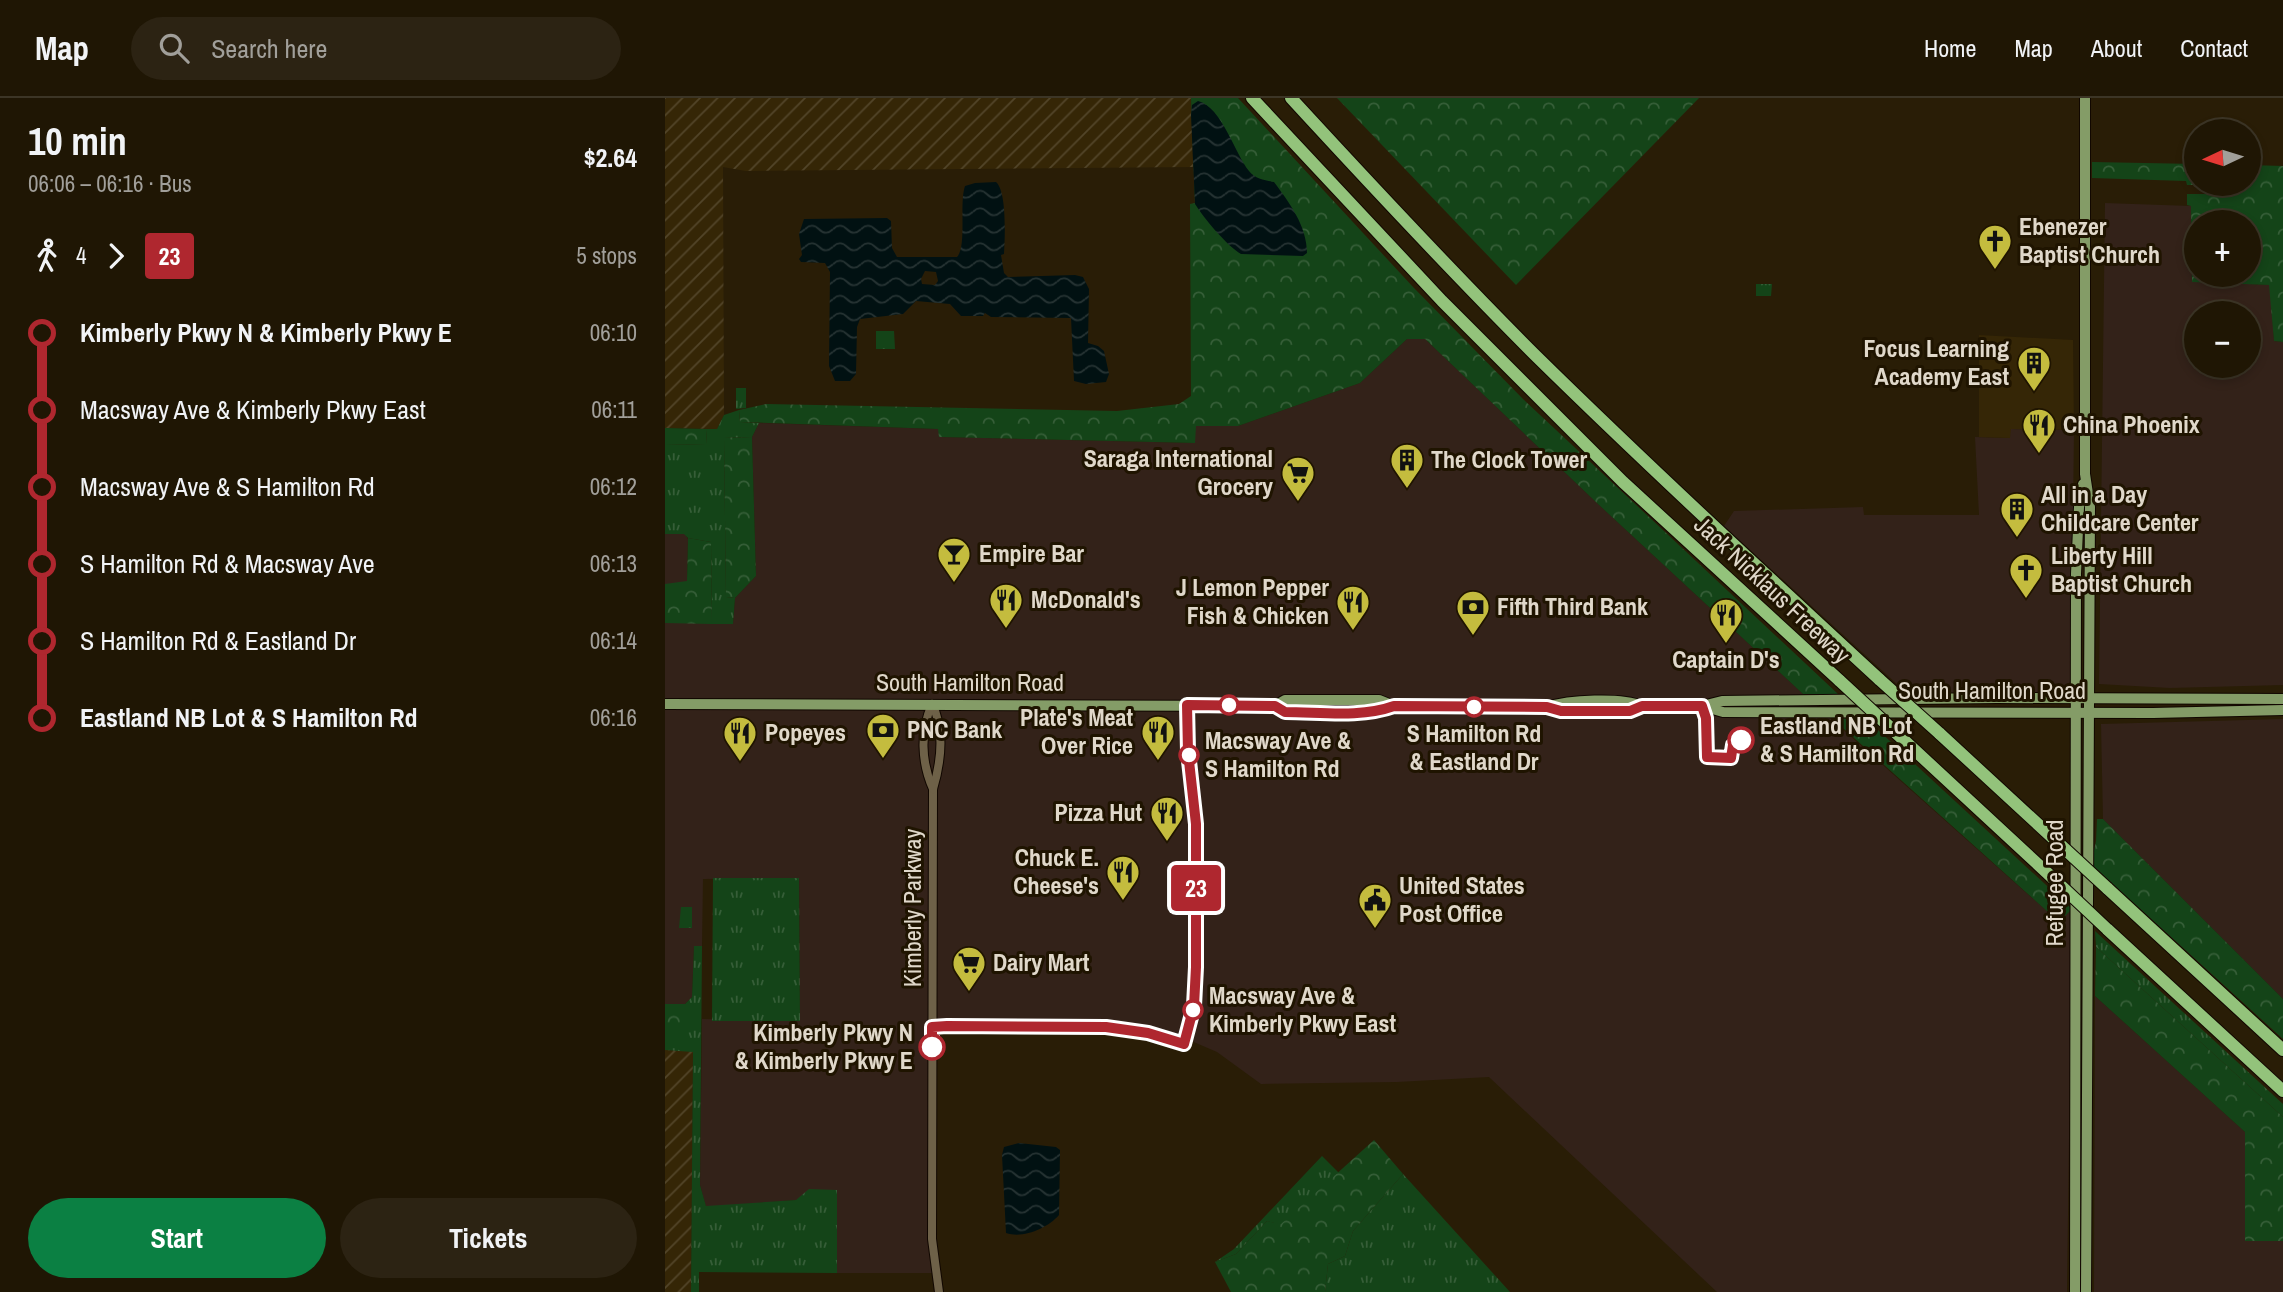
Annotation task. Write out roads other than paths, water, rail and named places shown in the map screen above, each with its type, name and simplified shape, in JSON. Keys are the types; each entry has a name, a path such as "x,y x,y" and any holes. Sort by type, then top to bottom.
{"highway":[{"name":"Jack Nicklaus Freeway","path":"1252,98 1434,293 1623,482 2283,1091"},
{"name":"Jack Nicklaus Freeway","path":"1291,98 1434,252 1677,492 2283,1050"}],"main road":[{"name":"Refugee Road","path":"2075,1292 2082,713 2088,699 2090,507 2085,474 2085,98"},
{"name":"Refugee Road","path":"2085,474 2078,507 2076,698 2082,713 2086,1292"},
{"name":"South Hamilton Road","path":"665,704 1275,706 1285,700 1379,700 1394,706 1547,707 1560,702 1630,701 1642,706 1702,706 1722,701 2283,699"},
{"name":"South Hamilton Road","path":"1702,706 1723,712 2082,713 2283,710"}],"street":[{"name":"Kimberly Parkway","path":"932,704 925,720 924,758 925,770 933,789"},
{"name":"Kimberly Parkway","path":"932,704 940,719 939,769 933,789 932,1027 932,1239 939,1292"}],"water":[{"path":"1198,101 1207,105 1221,121 1251,174 1274,182 1285,198 1304,233 1307,253 1303,256 1241,254 1222,238 1199,210 1195,204 1191,115 1192,105"},
{"path":"996,182 1000,187 1005,227 1004,254 1001,255 1004,273 1008,277 1083,277 1089,289 1088,343 1104,351 1109,374 1106,382 1086,384 1074,381 1071,318 991,317 985,313 983,316 961,316 950,304 916,301 903,314 860,319 857,327 856,374 850,381 835,381 829,366 830,272 825,263 801,262 799,259 802,255 799,234 804,219 887,218 891,221 892,248 897,257 957,257 962,244 963,193 965,186","holes":["925,271 936,272 938,281 935,285 922,284"]},
{"path":"1019,1143 1056,1147 1060,1150 1059,1215 1035,1231 1020,1235 1006,1233 1002,1155 1004,1147"}],"place":[{"name":"Ebenezer Baptist Church","path":"1995,271"},
{"name":"Focus Learning Academy East","path":"2034,393"},
{"name":"China Phoenix","path":"2039,455"},
{"name":"The Clock Tower","path":"1407,490"},
{"name":"Saraga International Grocery","path":"1298,503"},
{"name":"All in a Day Childcare Center","path":"2017,539"},
{"name":"Empire Bar","path":"954,584"},
{"name":"Liberty Hill Baptist Church","path":"2026,600"},
{"name":"McDonald's","path":"1006,630"},
{"name":"J Lemon Pepper Fish & Chicken","path":"1353,632"},
{"name":"Fifth Third Bank","path":"1473,637"},
{"name":"Captain D's","path":"1726,645"},
{"name":"S Hamilton Rd & Eastland Dr","path":"1474,707"},
{"name":"Eastland NB Lot & S Hamilton Rd","path":"1741,740"},
{"name":"Macsway Ave & S Hamilton Rd","path":"1189,755"},
{"name":"PNC Bank","path":"883,760"},
{"name":"Plate's Meat Over Rice","path":"1158,762"},
{"name":"Popeyes","path":"740,763"},
{"name":"Pizza Hut","path":"1167,843"},
{"name":"Chuck E. Cheese's","path":"1123,902"},
{"name":"United States Post Office","path":"1375,930"},
{"name":"Dairy Mart","path":"969,993"},
{"name":"Macsway Ave & Kimberly Pkwy East","path":"1193,1010"},
{"name":"Kimberly Pkwy N & Kimberly Pkwy E","path":"932,1047"}]}
